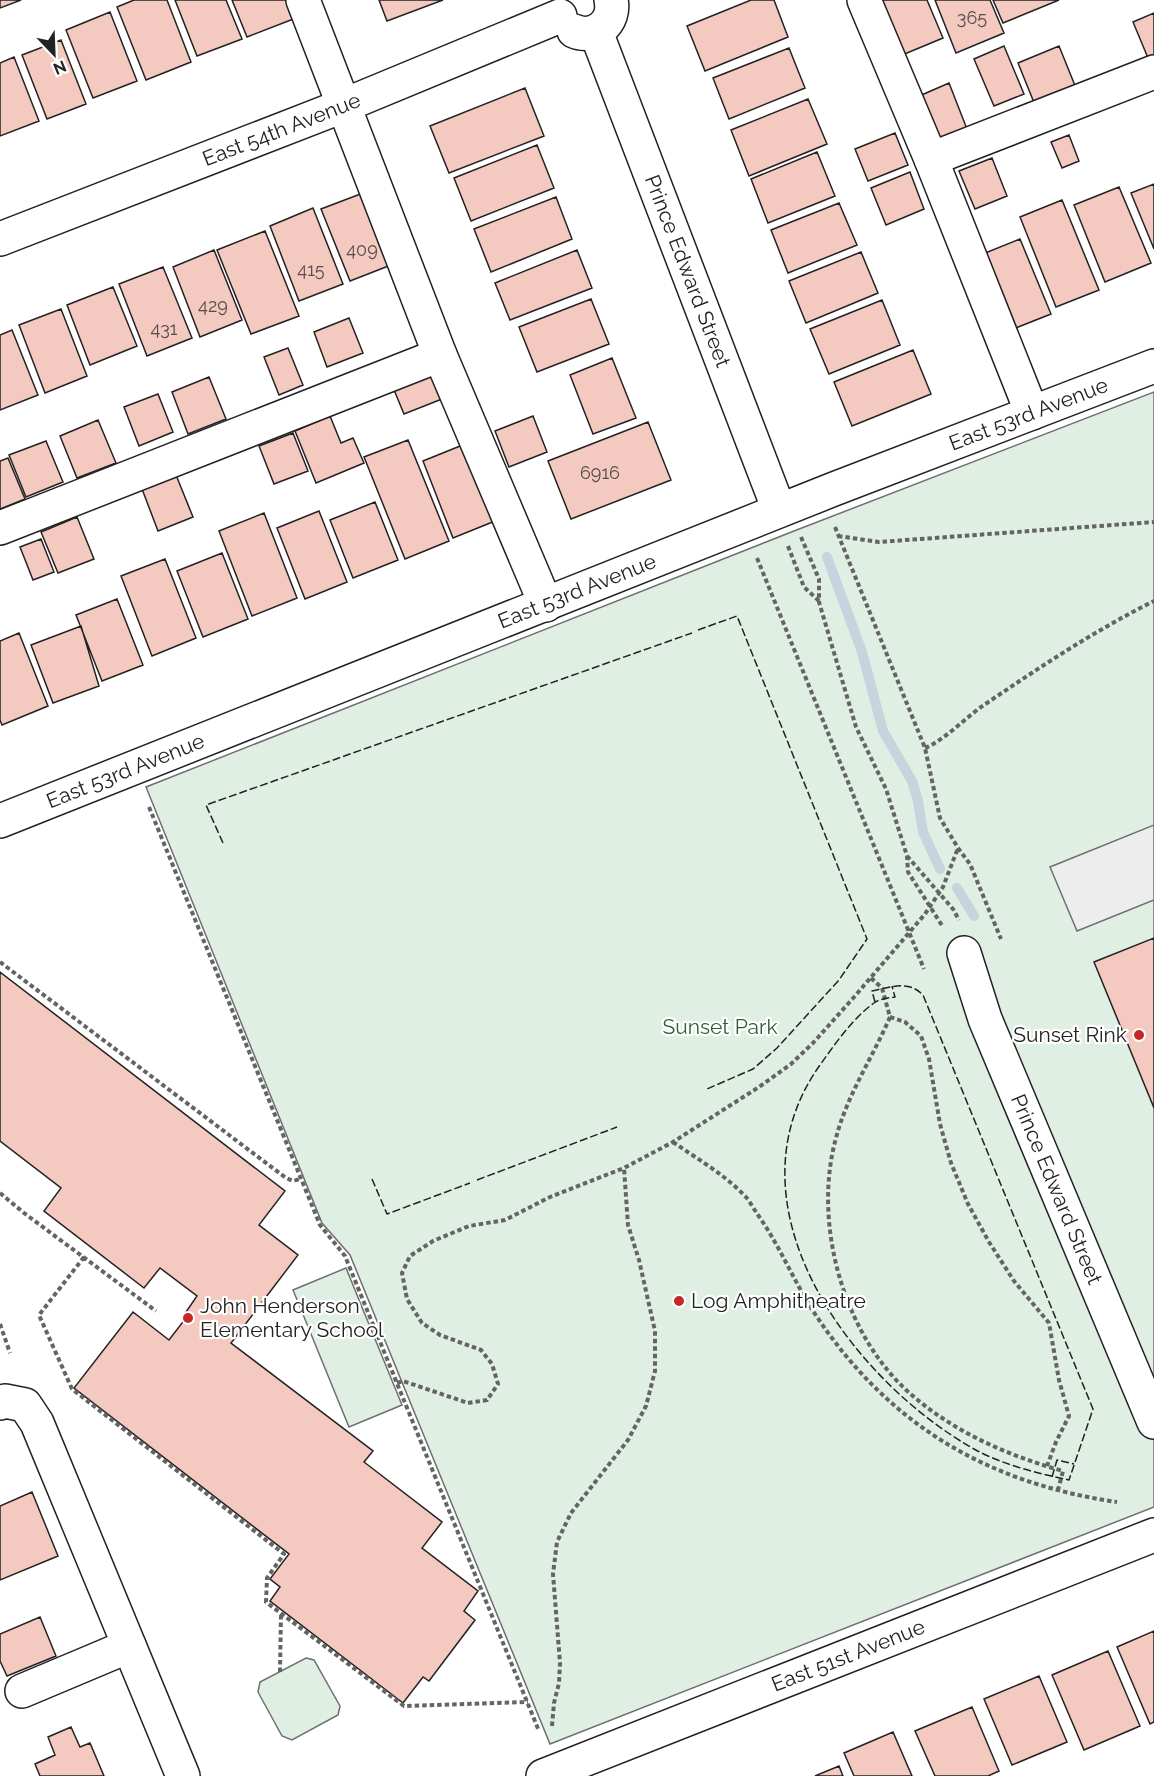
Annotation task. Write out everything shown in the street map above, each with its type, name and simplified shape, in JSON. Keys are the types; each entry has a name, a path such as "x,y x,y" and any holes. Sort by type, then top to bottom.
{"street":[{"path":"303,0 440,355 546,605"},
{"path":"559,8 564,24 578,33 596,32 609,21 611,0"},
{"path":"864,0 931,159 1032,413"},
{"name":"East 54th Avenue","path":"0,239 345,105 559,8"},
{"name":"Prince Edward Street","path":"596,32 787,526"},
{"path":"931,159 1154,72"},
{"path":"0,528 440,355"},
{"name":"East 53rd Avenue","path":"0,821 546,605 787,526 1032,413 1154,366"},
{"name":"Prince Edward Street","path":"958,938 985,1018 1154,1422"},
{"path":"2,1402 25,1405 37,1423 183,1776"},
{"name":"East 51st Avenue","path":"543,1776 1154,1535"},
{"path":"22,1691 129,1646"}],"path":[{"path":"831,517 925,748 940,818 970,864 1001,939"},
{"path":"838,536 879,542 1154,522"},
{"path":"787,526 804,587 819,602"},
{"path":"787,526 819,579 819,602 856,727 886,789 907,856 908,872 930,906 958,938"},
{"path":"756,556 924,969"},
{"path":"925,748 933,745 966,717 1063,651 1110,622 1154,601"},
{"path":"149,807 320,1225 345,1256 539,1731"},
{"path":"397,1383 403,1381 468,1403 487,1400 498,1384 492,1364 481,1350 440,1335 422,1323 407,1299 402,1273 410,1256 433,1241 469,1226 505,1220 550,1197 624,1168 673,1142 791,1064 813,1044 930,906 939,892 958,848"},
{"path":"907,856 953,909 958,938"},
{"path":"0,962 286,1178 293,1181 300,1179"},
{"path":"871,978 882,988 890,1017 857,1083 836,1137 828,1179 829,1227 837,1274 863,1333 879,1359 911,1395 944,1420 990,1445 1063,1471 1058,1490"},
{"path":"890,1017 905,1022 921,1036 929,1059 942,1133 951,1163 968,1204 1014,1281 1049,1323 1059,1380 1069,1416 1047,1466"},
{"path":"673,1142 743,1194 767,1227 814,1313 843,1353 886,1399 931,1435 984,1465 1058,1490 1117,1502"},
{"path":"552,1726 560,1663 553,1574 556,1542 571,1513 628,1440 646,1406 655,1371 655,1331 642,1271 628,1225 624,1168"},
{"path":"0,1192 24,1214 156,1311"},
{"path":"84,1257 39,1315 72,1389 284,1554 267,1578 266,1602 404,1706 528,1702"},
{"path":"0,1324 2,1339 10,1353"},
{"path":"280,1672 281,1614"}],"green space":[{"name":"Sunset Park","path":"1154,392 1154,1507 550,1744 350,1255 322,1223 146,787 794,531"},
{"path":"346,1268 402,1405 349,1427 293,1290"},
{"path":"306,1658 314,1660 340,1706 338,1715 292,1740 282,1736 258,1692 260,1682"}],"shaded area":[{"path":"1154,825 1154,900 1077,931 1050,867"}],"building":[{"path":"0,0 21,0 0,8"},
{"path":"134,0 167,0 191,62 146,80 117,7"},
{"path":"175,0 226,0 242,39 197,56"},
{"path":"232,0 289,0 296,18 247,37"},
{"path":"379,0 443,0 387,21"},
{"path":"751,0 774,0 788,37 705,71 687,26"},
{"path":"872,0 927,0 943,38 895,58"},
{"path":"935,0 990,0 1004,33 956,53"},
{"path":"993,0 1059,0 1003,23"},
{"path":"110,12 137,81 93,98 66,30"},
{"path":"1154,13 1154,55 1148,58 1133,22"},
{"path":"61,40 86,104 47,119 22,55"},
{"path":"1004,46 1024,94 994,106 974,59"},
{"path":"1059,46 1076,88 1035,105 1018,63"},
{"path":"789,48 805,88 729,119 713,78"},
{"path":"14,57 39,121 0,136 0,63"},
{"path":"949,83 967,129 936,142 917,97"},
{"path":"525,88 544,136 449,173 430,126"},
{"path":"808,99 827,144 749,176 731,130"},
{"path":"895,133 908,165 868,181 855,149"},
{"path":"1069,135 1079,161 1062,168 1051,142"},
{"path":"537,145 554,188 471,221 454,178"},
{"path":"817,152 835,196 768,223 751,179"},
{"path":"992,158 1007,196 975,209 959,171"},
{"path":"910,172 924,209 886,225 871,188"},
{"path":"1154,184 1154,249 1131,193"},
{"path":"1119,187 1151,263 1105,282 1074,205"},
{"path":"363,193 391,265 350,281 321,209"},
{"path":"556,197 572,239 491,272 474,229"},
{"path":"1062,200 1099,290 1056,307 1020,217"},
{"path":"839,203 857,245 788,273 771,230"},
{"path":"313,208 343,284 299,301 270,226"},
{"path":"265,231 299,316 251,334 217,250"},
{"path":"1020,239 1051,314 1008,331 978,256"},
{"path":"214,250 242,320 200,337 173,267"},
{"path":"577,250 592,288 510,320 495,283"},
{"path":"861,252 878,293 806,323 789,281"},
{"path":"163,267 192,338 147,356 119,284"},
{"path":"113,287 137,346 90,365 67,305"},
{"path":"591,299 609,344 537,372 519,327"},
{"path":"882,300 900,345 829,374 810,329"},
{"path":"61,309 87,376 45,393 19,325"},
{"path":"349,318 363,353 327,367 314,332"},
{"path":"12,330 38,395 0,410 0,335"},
{"path":"288,348 303,385 279,395 264,357"},
{"path":"913,350 931,394 852,426 834,382"},
{"path":"612,358 636,418 593,434 570,375"},
{"path":"433,375 442,399 404,414 394,390"},
{"path":"209,377 226,419 188,434 172,392"},
{"path":"158,394 173,432 139,446 124,407"},
{"path":"330,416 341,443 353,438 364,463 316,483 295,431"},
{"path":"533,416 547,452 509,467 495,431"},
{"path":"98,420 116,463 77,478 60,436"},
{"path":"648,422 671,480 571,519 548,461"},
{"path":"293,433 308,471 274,484 259,446"},
{"path":"408,440 449,541 405,559 364,457"},
{"path":"46,441 63,482 26,497 9,455"},
{"path":"465,444 495,521 453,538 423,461"},
{"path":"8,458 25,499 0,509 0,461"},
{"path":"176,475 193,517 158,531 142,489"},
{"path":"375,502 398,560 353,578 330,520"},
{"path":"319,511 347,582 305,599 277,528"},
{"path":"264,513 297,598 252,616 219,531"},
{"path":"77,517 94,559 58,573 41,532"},
{"path":"41,539 54,572 33,580 20,547"},
{"path":"222,553 248,619 203,637 177,571"},
{"path":"165,559 196,638 152,656 121,576"},
{"path":"117,599 143,665 102,681 76,615"},
{"path":"81,626 99,686 53,703 31,645"},
{"path":"19,633 48,706 2,725 0,720 0,641"},
{"name":"Sunset Rink","path":"1154,938 1154,1108 1094,962"},
{"path":"0,972 285,1191 259,1225 298,1255 231,1343 373,1451 364,1462 442,1522 422,1548 478,1591 464,1611 475,1620 429,1681 423,1677 403,1703 270,1601 280,1587 270,1579 289,1554 74,1388 133,1312 169,1340 189,1314 186,1312 197,1296 160,1268 144,1288 44,1211 61,1188 0,1141"},
{"path":"32,1492 58,1556 0,1580 0,1506"},
{"path":"40,1617 56,1656 7,1676 0,1661 0,1634"},
{"path":"1154,1631 1154,1722 1150,1724 1117,1647"},
{"path":"1108,1651 1140,1726 1084,1750 1052,1675"},
{"path":"1039,1676 1067,1742 1012,1765 984,1699"},
{"path":"972,1707 999,1771 988,1776 935,1776 915,1731"},
{"path":"71,1727 80,1747 90,1743 104,1776 40,1776 35,1764 55,1755 48,1737"},
{"path":"893,1732 912,1776 854,1776 844,1753"},
{"path":"839,1766 843,1776 815,1776"}],"waterway":[{"path":"827,557 862,652 883,731 912,781 923,832 940,869"},
{"path":"957,888 974,916"}],"fence":[{"path":"698,630 737,616 867,939 839,980 777,1048 753,1069 707,1089"},
{"path":"223,843 206,805 692,633"},
{"path":"875,1002 872,991 892,987 905,986 912,987 923,995 1093,1409 1069,1480 1008,1464 974,1449 928,1418 884,1379 845,1333 813,1283 793,1229 785,1174 793,1119 820,1065 838,1040 858,1016 874,1003 895,997 892,986"},
{"path":"477,1180 617,1127"},
{"path":"372,1179 387,1214 470,1183"},
{"path":"1052,1477 1057,1460 1074,1464"}],"place":[{"name":"Sunset Rink","path":"1139,1035"},
{"name":"Log Amphitheatre","path":"679,1301"},
{"name":"John Henderson Elementary School","path":"188,1318"}]}
